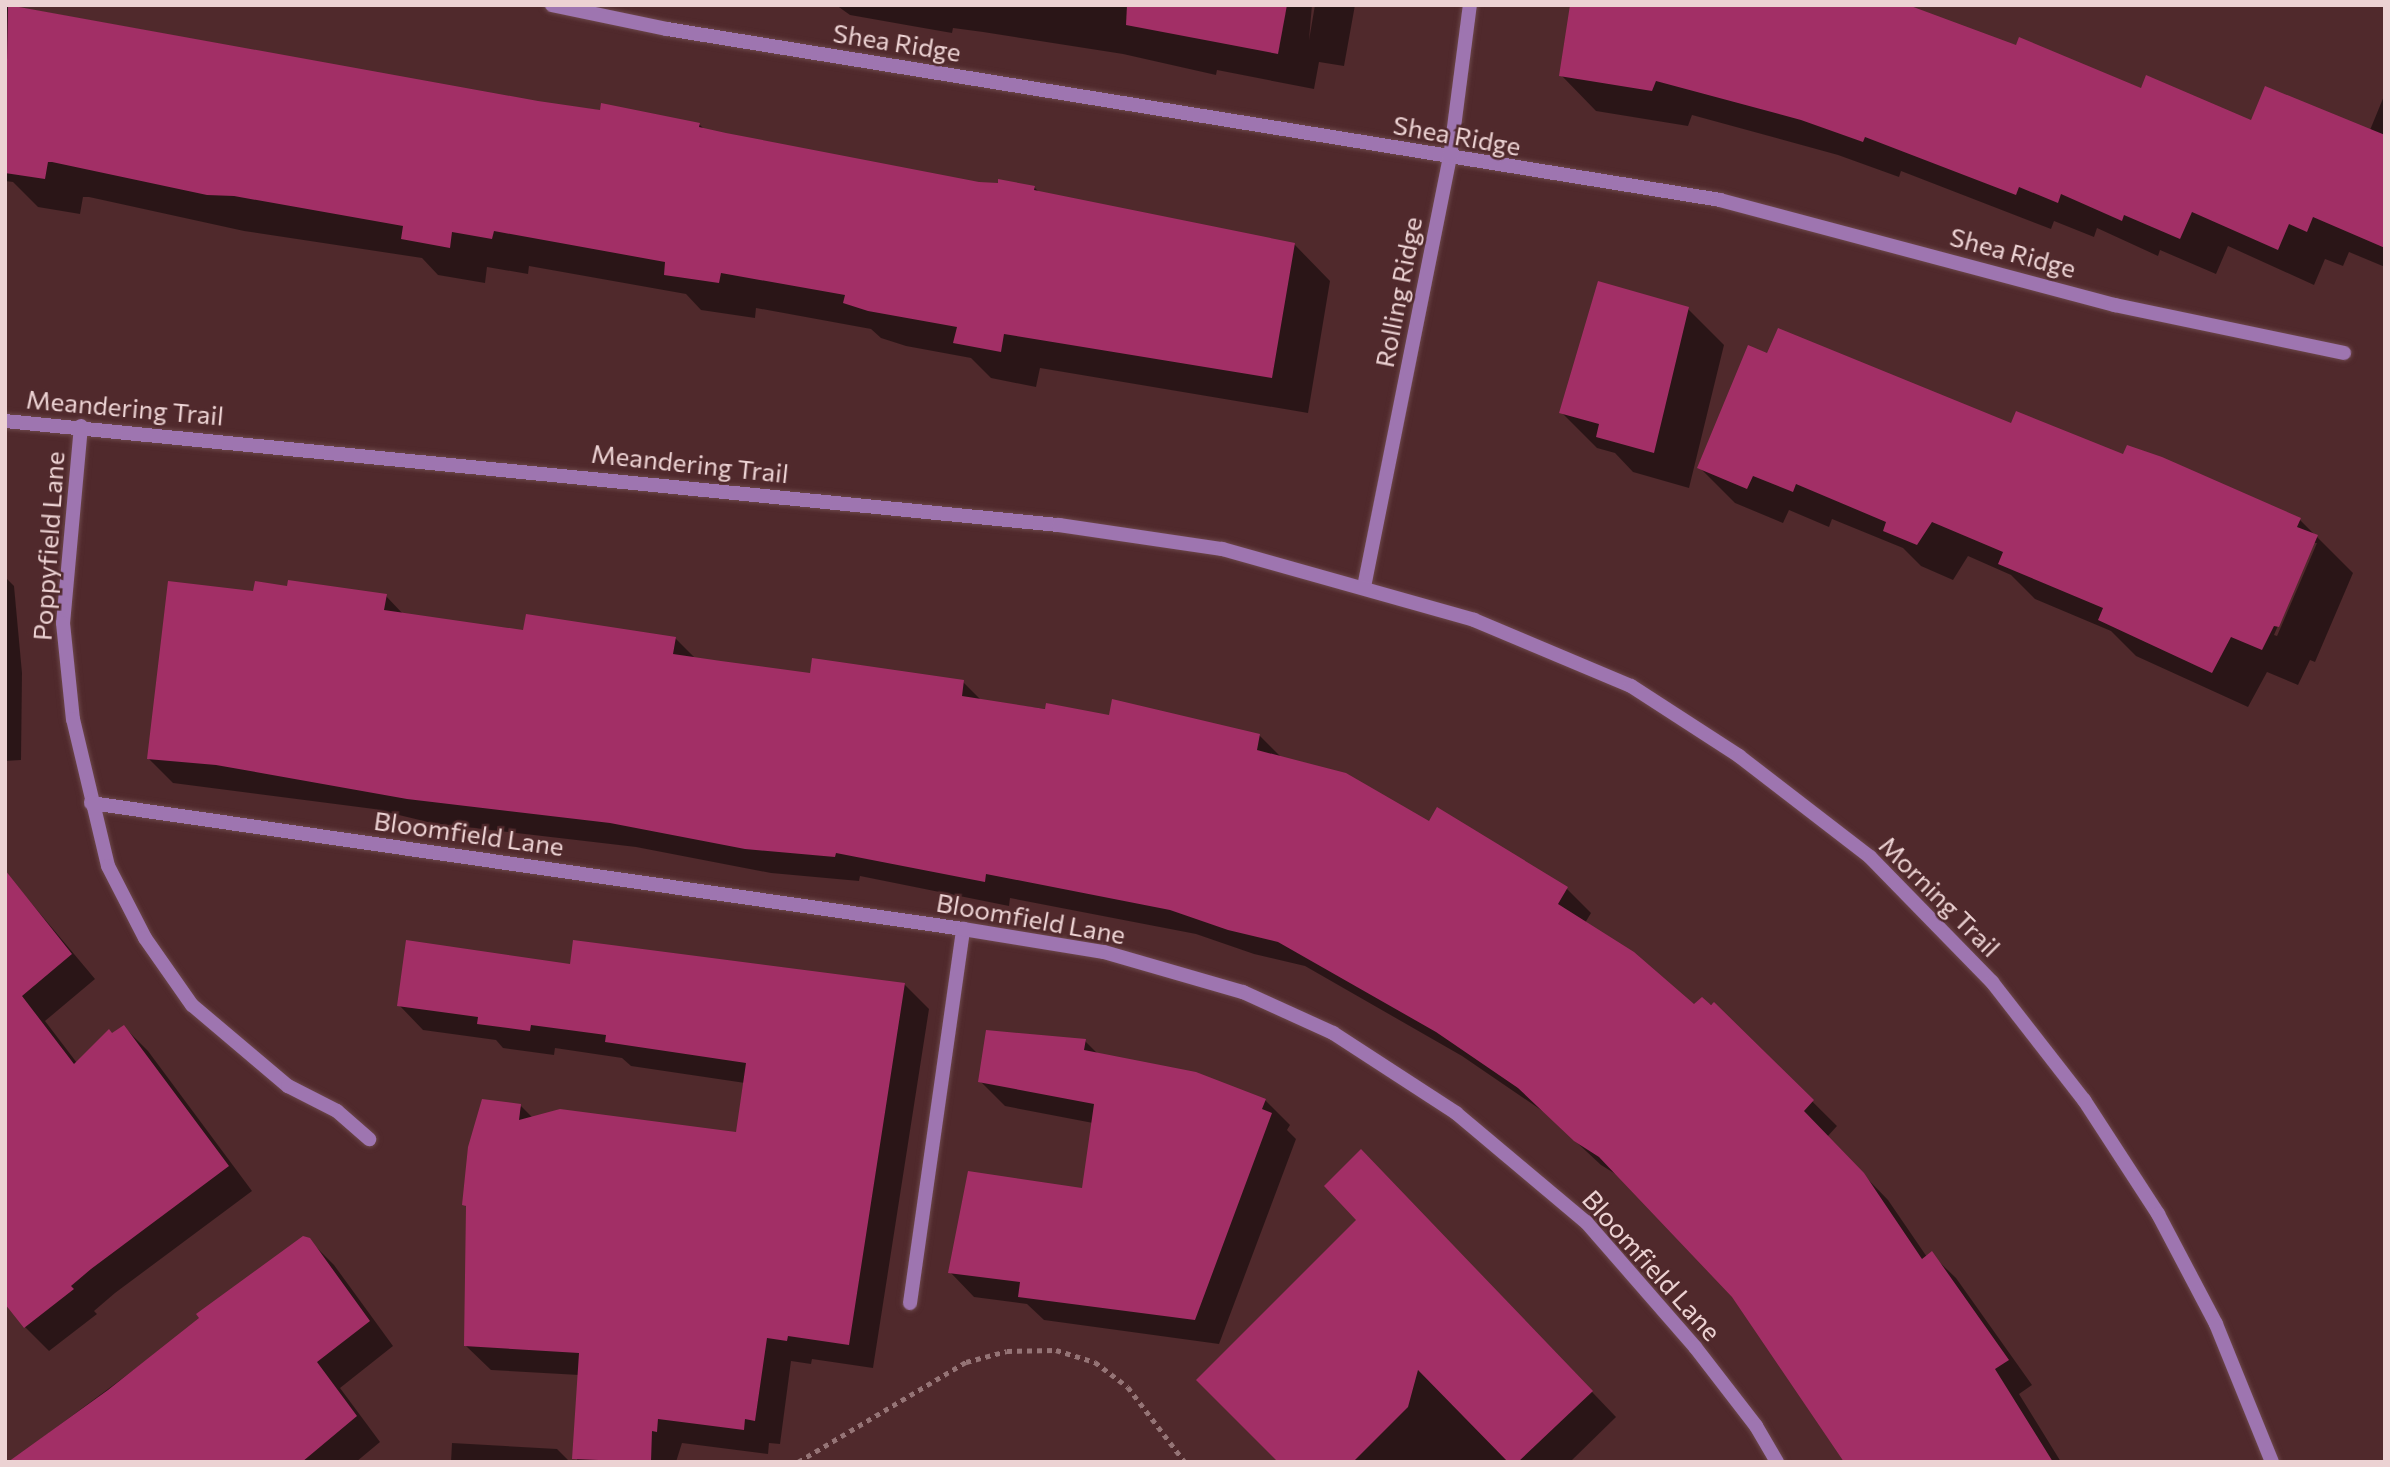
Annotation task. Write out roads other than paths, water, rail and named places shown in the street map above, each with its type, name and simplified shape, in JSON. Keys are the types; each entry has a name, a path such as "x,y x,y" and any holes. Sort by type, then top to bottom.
{"street":[{"name":"Shea Ridge","path":"552,5 667,29 1720,200 2115,305 2344,353"},
{"name":"Rolling Ridge","path":"1364,587 1450,158 1470,5"},
{"name":"Meandering Trail","path":"5,421 81,426 1059,525 1222,549 1364,587"},
{"name":"Poppyfield Lane","path":"81,426 63,623 73,719 108,866 145,938 192,1005 288,1086 337,1111 369,1139"},
{"name":"Morning Trail","path":"1364,587 1474,620 1631,686 1740,756 1870,858 1992,982 2084,1100 2158,1214 2216,1324 2272,1462"},
{"name":"Bloomfield Lane","path":"91,803 963,929 1104,952 1243,992 1333,1033 1445,1106 1587,1222 1695,1347 1756,1426 1777,1462"},
{"path":"909,1303 963,929"}]}
